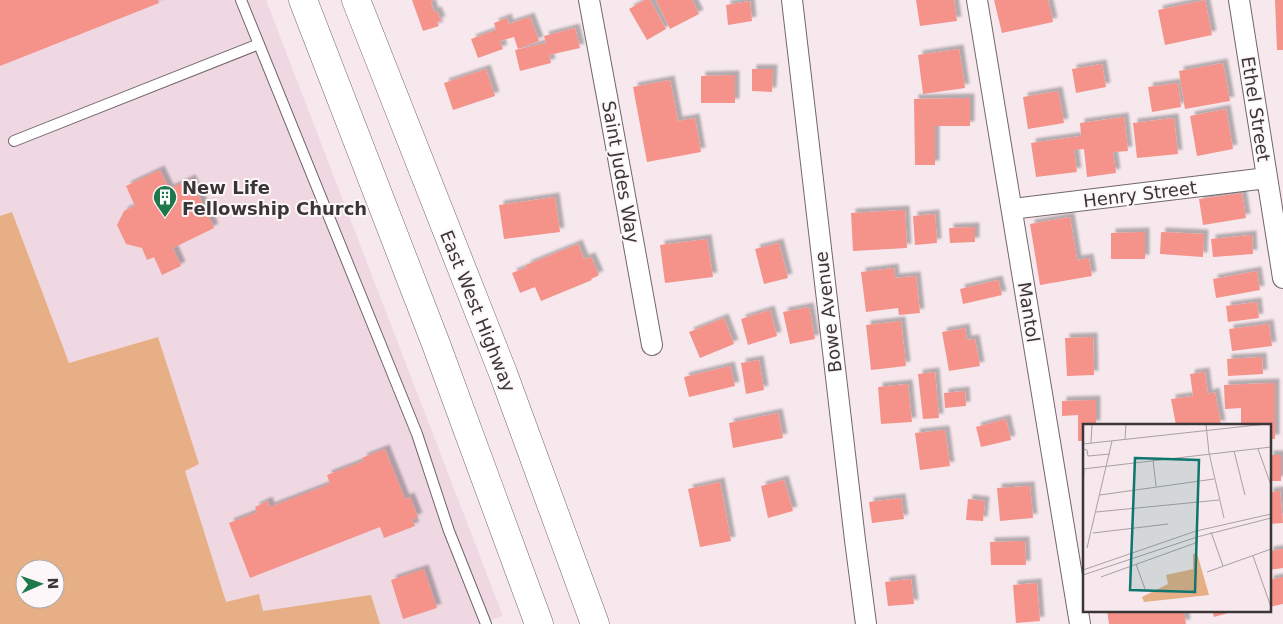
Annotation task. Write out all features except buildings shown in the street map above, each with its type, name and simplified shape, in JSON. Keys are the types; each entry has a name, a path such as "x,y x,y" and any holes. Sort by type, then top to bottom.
{"highway":[{"path":"303,0 436,344 539,624"},
{"name":"East West Highway","path":"356,0 503,373 595,624"}],"street":[{"name":"Saint Judes Way","path":"588,0 652,345"},
{"name":"Bowe Avenue","path":"792,0 866,624"},
{"name":"Mantol","path":"977,0 1080,624"},
{"name":"Ethel Street","path":"1239,0 1283,278"},
{"name":"Henry Street","path":"1012,209 1267,178"}],"lane":[{"path":"241,0 417,434 449,531 486,624"},
{"path":"14,141 259,44"}],"shaded area":[{"path":"0,0 266,0 503,616 479,624 0,624"},
{"path":"12,212 69,363 158,337 199,464 185,471 226,602 259,594 263,611 371,595 380,624 0,624 0,216"}],"place":[{"name":"New Life Fellowship Church","path":"165,218"}]}
